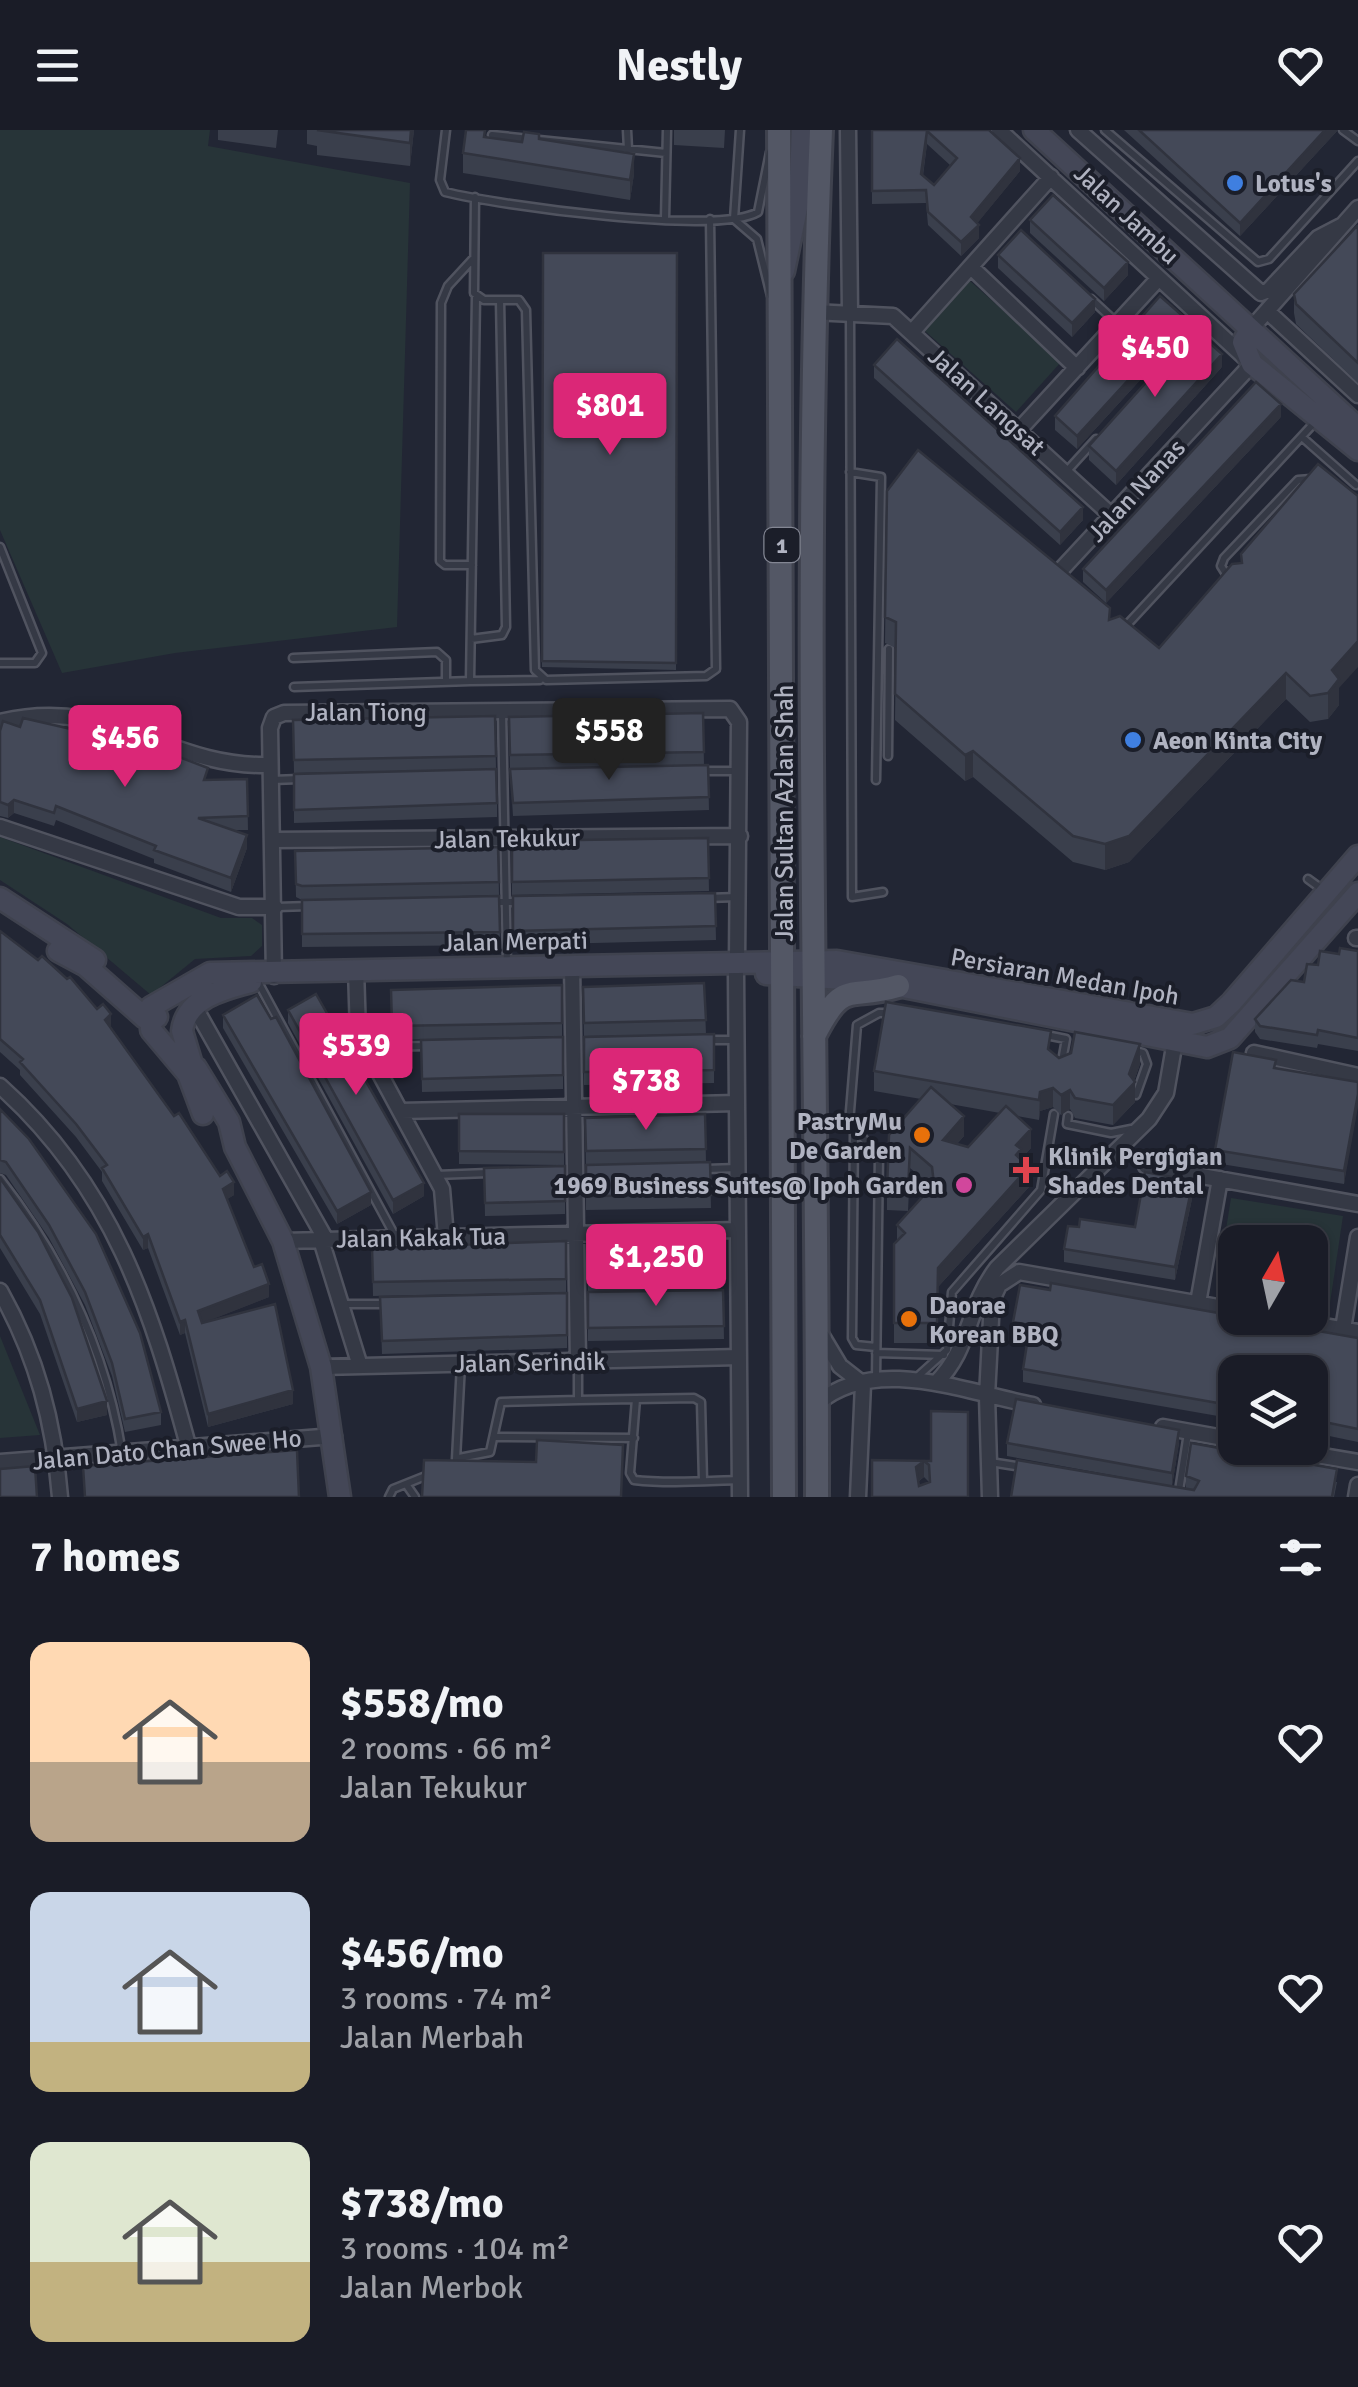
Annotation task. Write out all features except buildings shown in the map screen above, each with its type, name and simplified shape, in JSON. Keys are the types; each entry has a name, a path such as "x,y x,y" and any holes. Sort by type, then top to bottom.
{"main road":[{"name":"Jalan Sultan Azlan Shah","path":"817,1497 811,967 813,312 821,130"},
{"name":"Jalan Sultan Azlan Shah","path":"784,1497 781,282 786,131"},
{"name":"Jalan Jambu","path":"1041,132 1358,428"},
{"path":"1159,278 1175,260"},
{"path":"1250,330 1242,342 1252,364"},
{"name":"Jalan Jambu","path":"1252,364 1358,450"},
{"name":"Persiaran Medan Ipoh","path":"811,967 876,966 1176,1022 1204,1023 1232,1002 1358,856"},
{"path":"1272,992 1320,917 1326,893"},
{"name":"Persiaran Medan Ipoh","path":"811,967 1207,1047 1223,1043 1358,893"},
{"path":"0,898 66,938 153,1014 192,1060 229,1122 234,1148"},
{"path":"28,918 160,1055 234,1148 283,1241 321,1366 340,1497"},
{"path":"58,951 153,1014"},
{"name":"Jalan Merpati","path":"153,1014 214,984 264,979 811,967"},
{"name":"Jalan Merpati","path":"153,1014 200,977 220,972 264,979"},
{"path":"192,1060 182,1031 194,1006 224,989 264,979"},
{"path":"811,1042 829,1008 846,994 898,986"},
{"path":"153,1014 151,1030 188,1074 204,1114"}],"street":[{"path":"848,130 850,312"},
{"name":"Jalan Jambu","path":"999,130 1252,364"},
{"path":"1078,130 1220,257 1266,292 1318,238 1353,218"},
{"path":"912,332 1051,177"},
{"path":"1250,330 1353,218"},
{"path":"971,267 1076,368"},
{"path":"1019,430 1159,278"},
{"path":"1267,311 1358,395"},
{"name":"Jalan Langsat","path":"813,312 888,314 1112,516"},
{"name":"Jalan Nanas","path":"1060,571 1252,364"},
{"name":"Jalan Tiong","path":"264,979 275,907 270,728 278,714 724,708 738,716 740,771"},
{"path":"0,722 69,714 101,720 214,762 271,772"},
{"path":"740,771 740,1497"},
{"path":"0,827 240,908 275,907"},
{"name":"Jalan Tekukur","path":"274,840 740,836"},
{"path":"572,971 578,1360"},
{"path":"356,974 358,1033 443,1194 446,1237"},
{"path":"194,1006 323,1240 360,1366"},
{"path":"936,1383 955,1364 976,1297 997,1268 1149,1119 1166,1093 1176,1041"},
{"path":"1254,1053 1358,1076"},
{"path":"0,1086 61,1153 113,1228 157,1330 188,1449"},
{"path":"401,1111 737,1103"},
{"path":"1146,1166 1358,1204"},
{"path":"1198,1303 1220,1180"},
{"name":"Jalan Kakak Tua","path":"283,1241 738,1230"},
{"path":"1350,1330 1358,1237"},
{"path":"990,1497 987,1396 992,1300 1008,1276 1019,1272 1218,1307"},
{"path":"0,1291 32,1352 57,1459 60,1497"},
{"path":"817,1321 826,1349 869,1381"},
{"name":"Jalan Serindik","path":"321,1366 739,1357"},
{"path":"858,1497 869,1381"},
{"path":"818,1402 832,1390 869,1381 936,1383 1042,1406"},
{"path":"1152,1426 1218,1437"},
{"name":"Jalan Dato Chan Swee Ho","path":"0,1462 334,1436"},
{"path":"1328,1457 1358,1462"},
{"path":"1356,1497 1358,1485"}],"lane":[{"path":"446,130 440,186 448,194 665,219 734,220 751,216 763,204 767,158 786,131"},
{"path":"627,130 628,149"},
{"path":"665,219 667,130"},
{"path":"740,130 734,220 762,250 768,287 781,321"},
{"path":"1105,130 1255,260 1266,262 1358,161"},
{"path":"1342,130 1358,141"},
{"path":"492,134 666,153"},
{"path":"470,681 475,197"},
{"path":"294,688 446,680 706,676 716,670 710,219"},
{"path":"1009,224 1023,236"},
{"path":"1220,257 1233,240"},
{"path":"472,564 444,565 440,561 441,304 448,286 473,259"},
{"path":"1077,286 1118,324"},
{"path":"476,297 519,300 526,310 535,670 542,680"},
{"path":"471,639 502,635 506,627 500,300"},
{"path":"850,312 852,898 884,892"},
{"path":"1192,334 1205,320"},
{"path":"1113,640 1304,438 1318,418"},
{"path":"1066,472 1104,431"},
{"path":"1304,438 1356,485"},
{"path":"850,472 881,476 876,780"},
{"path":"1236,585 1225,575 1224,558 1298,480 1319,481"},
{"path":"0,547 42,653 35,663 0,662"},
{"path":"888,756 889,649"},
{"path":"293,658 437,652 446,660 446,680"},
{"path":"502,712 507,972"},
{"path":"700,772 740,771"},
{"path":"271,772 310,779"},
{"path":"484,776 523,775"},
{"path":"1308,879 1326,893"},
{"path":"699,898 738,897"},
{"path":"486,902 525,902"},
{"path":"275,907 314,906"},
{"path":"264,979 396,1238"},
{"path":"869,1381 876,1350 879,1155 849,1123 857,1025 882,1012 904,1015"},
{"path":"1043,1034 1085,1042"},
{"path":"1060,1070 1066,1039"},
{"path":"700,1040 737,1040"},
{"path":"554,1044 591,1043"},
{"path":"366,1047 441,1046"},
{"path":"1122,1049 1143,1053 1146,1060 1142,1089 1136,1096"},
{"path":"910,1382 944,1356 950,1296 1038,1195 1053,1118 1118,1134 1149,1119"},
{"path":"854,1132 852,1338 856,1345 876,1350 944,1356"},
{"path":"702,1169 738,1168"},
{"path":"557,1172 593,1171"},
{"path":"434,1175 504,1173"},
{"path":"0,1179 52,1252 76,1298 91,1333 123,1454"},
{"path":"721,1296 738,1296"},
{"path":"557,1301 595,1300"},
{"path":"341,1304 400,1304"},
{"path":"578,1360 578,1400"},
{"path":"458,1458 461,1364"},
{"path":"389,1497 392,1489 408,1486 458,1458 481,1457 490,1452 501,1402 694,1398 701,1402 702,1481"},
{"path":"636,1399 630,1473 634,1480 740,1480"},
{"path":"1178,1496 1189,1432"},
{"path":"496,1438 634,1438"},
{"path":"989,1462 1027,1468"},
{"path":"408,1486 415,1497"},
{"path":"1159,1491 1193,1497"}],"shaded area":[{"path":"0,130 210,130 208,146 410,183 397,627 175,653 62,673 0,530"},
{"path":"970,281 1061,362 1016,412 925,331"},
{"path":"0,837 221,918 252,918 262,925 262,946 251,956 195,959 151,995 67,924 0,880"},
{"path":"1231,1198 1343,1216 1329,1310 1328,1225 1227,1225"},
{"path":"0,1336 40,1435 0,1438"}],"place":[{"name":"Lotus's","path":"1235,183"},
{"name":"Aeon Kinta City","path":"1133,740"},
{"name":"PastryMu De Garden","path":"922,1135"},
{"name":"Klinik Pergigian Shades Dental","path":"1026,1170"},
{"name":"1969 Business Suites@ Ipoh Garden","path":"964,1185"},
{"name":"Daorae Korean BBQ","path":"909,1319"}]}
